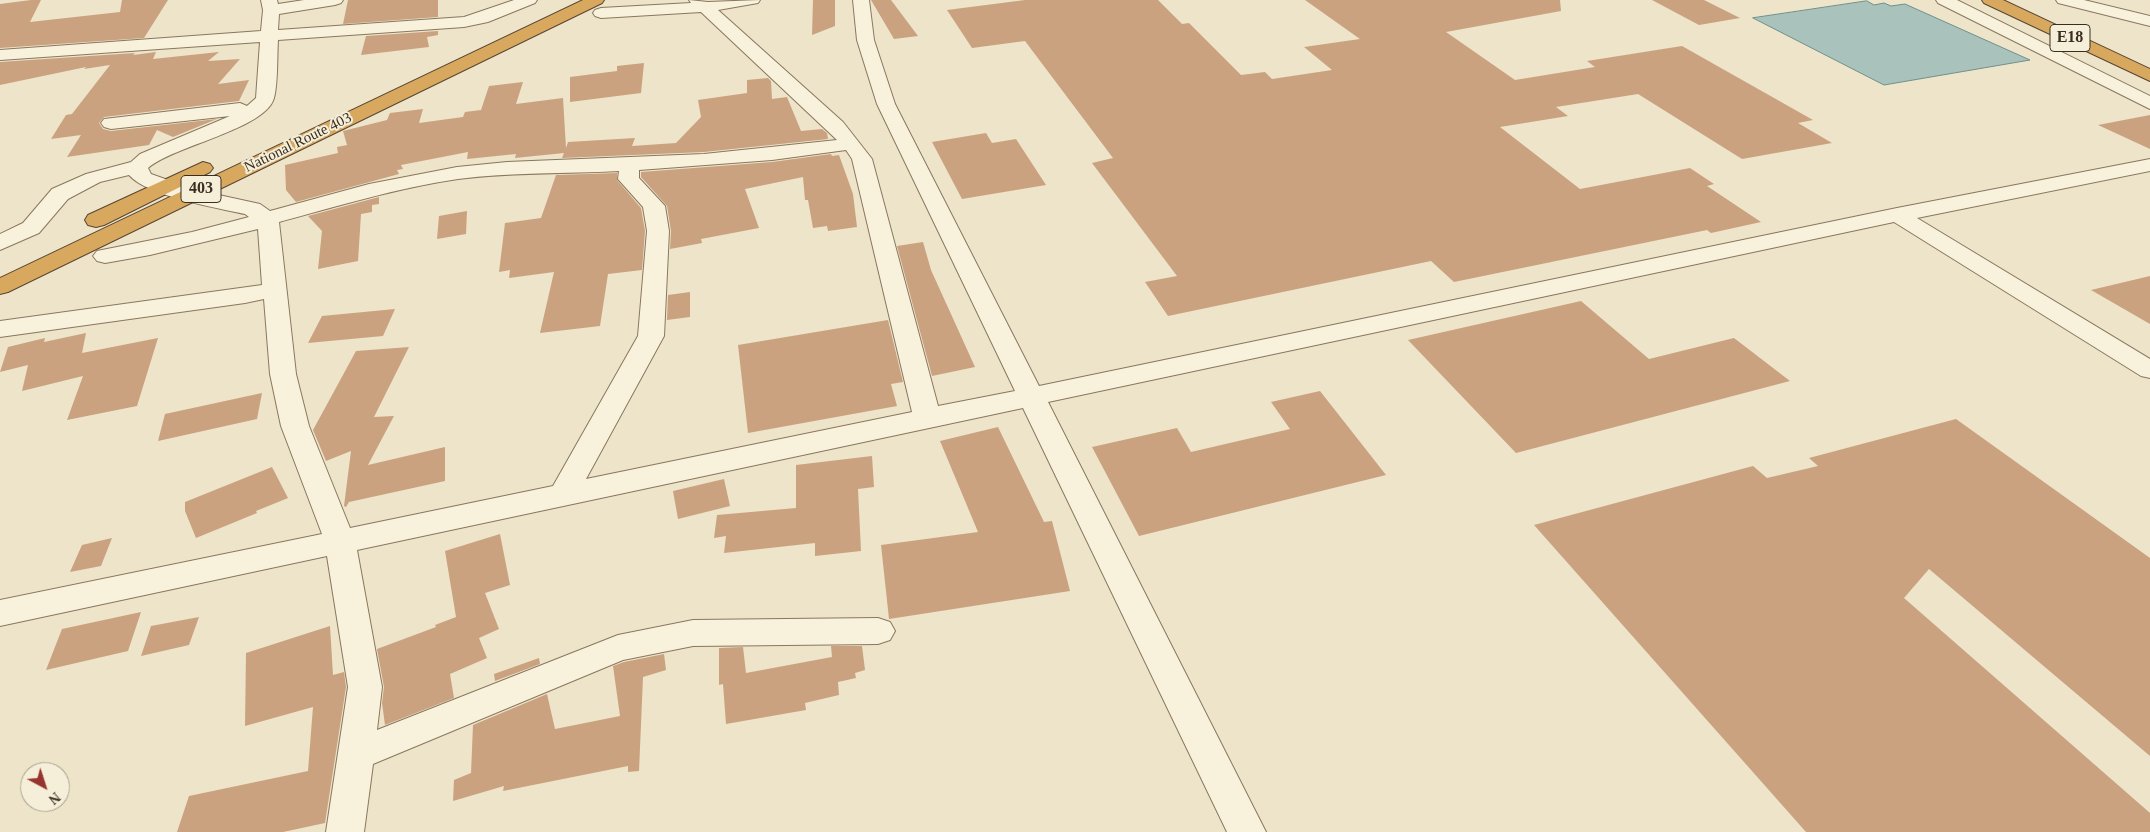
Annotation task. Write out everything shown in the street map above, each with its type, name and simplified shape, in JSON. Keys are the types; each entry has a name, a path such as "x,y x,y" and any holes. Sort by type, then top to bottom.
{"highway":[{"name":"National Route 403","path":"0,266 166,185 475,40 566,0"},
{"name":"E18","path":"1990,0 2150,76"},
{"name":"E18","path":"2018,0 2150,61"},
{"name":"National Route 403","path":"0,287 190,195 598,6"}],"street":[{"path":"0,243 31,228 60,194 93,178 138,166 146,158 163,149 232,123 256,109 264,99 270,5 335,0"},
{"path":"483,0 493,15"},
{"path":"0,55 464,22 493,15 529,0"},
{"path":"598,6 701,4 752,0"},
{"path":"861,0 864,37 870,62 886,104 1247,832"},
{"path":"1944,0 2150,103"},
{"path":"2064,0 2150,21"},
{"path":"701,4 852,143 862,159 928,419"},
{"path":"111,123 256,109"},
{"path":"105,256 141,252 268,220 404,182 492,168 629,165 722,159 832,147 852,143"},
{"path":"563,495 651,336 658,231 654,206 628,179 629,165"},
{"path":"0,613 1897,215 2150,165"},
{"path":"138,166 138,172 144,178 190,195 252,209 268,220 283,374 295,426 340,542 365,687 356,755 342,831"},
{"path":"1897,215 2150,370"},
{"path":"0,329 245,296 276,289"},
{"path":"356,755 618,648 693,633 878,631"}],"water":[{"path":"1867,1 1874,5 1884,3 1891,6 1905,4 2030,60 1884,85 1753,18"}],"building":[{"path":"41,0 30,22 120,12 122,0 168,0 144,38 0,48 0,4"},
{"path":"348,0 438,0 438,17 343,24"},
{"path":"813,0 835,0 835,26 812,35"},
{"path":"871,0 891,0 918,36 894,39"},
{"path":"1025,0 1158,0 1182,24 1189,23 1241,75 1265,72 1272,79 1332,70 1304,47 1360,39 1305,0 1560,0 1561,11 1446,32 1515,80 1595,67 1587,61 1682,46 1813,120 1798,123 1832,143 1742,159 1638,94 1556,107 1568,116 1500,127 1580,189 1690,168 1714,184 1707,186 1761,222 1711,233 1707,230 1454,282 1431,261 1168,316 1145,282 1177,276 1092,163 1113,158 1025,41 972,48 947,10"},
{"path":"1652,0 1704,0 1740,18 1699,25"},
{"path":"438,31 438,35 427,37 429,47 361,55 366,36"},
{"path":"156,52 153,59 219,52 208,61 240,59 218,84 249,80 239,101 104,117 99,123 103,129 111,131 217,119 173,137 157,130 149,145 67,157 81,135 51,139 66,115 72,114 110,65 84,69 86,67 0,85 0,62 135,53 133,55"},
{"path":"644,63 641,93 570,102 570,77 617,71 617,66"},
{"path":"768,78 771,81 772,99 787,97 801,131 822,129 827,133 828,139 704,152 562,158 564,153 515,158 516,154 467,159 468,152 401,165 403,169 397,170 399,174 296,202 286,190 285,165 338,153 337,147 347,145 343,131 387,120 390,113 423,109 419,123 463,117 465,112 481,110 489,86 523,82 516,104 563,98 566,148 568,142 635,138 632,146 676,143 701,117 698,100 747,93 747,80"},
{"path":"2150,115 2150,149 2098,125"},
{"path":"986,133 992,143 1016,139 1046,185 962,199 932,142"},
{"path":"831,154 832,156 839,155 853,194 857,227 828,231 827,226 813,228 808,200 805,200 803,177 745,189 759,228 701,239 702,243 670,249 671,231 667,206 641,177 641,172 772,162"},
{"path":"617,173 617,180 641,208 645,231 642,270 608,274 600,326 540,333 554,272 509,278 510,270 499,272 505,223 541,218 556,175"},
{"path":"379,197 379,204 372,205 372,212 361,214 358,261 318,269 322,231 308,216"},
{"path":"467,211 466,234 437,239 439,216"},
{"path":"923,242 931,270 975,367 932,376 897,246"},
{"path":"2150,276 2150,324 2091,290"},
{"path":"690,292 690,317 667,320 668,295"},
{"path":"1581,301 1649,359 1734,338 1790,381 1516,453 1408,340"},
{"path":"395,309 383,336 308,343 322,316"},
{"path":"888,320 903,382 891,384 897,406 748,433 738,345"},
{"path":"86,333 82,353 158,338 137,406 67,420 83,376 22,391 28,365 0,372 8,347 45,338 44,342"},
{"path":"409,347 374,417 394,416 368,465 445,447 445,481 349,502 346,507 344,506 351,451 326,461 313,430 356,351"},
{"path":"1320,391 1386,475 1139,536 1092,447 1177,428 1191,452 1290,429 1271,402"},
{"path":"262,393 257,419 158,441 165,414"},
{"path":"1956,419 2150,558 2150,756 1929,569 1904,598 2150,813 2150,832 1806,832 1534,525 1753,466 1767,478 1818,466 1809,458"},
{"path":"998,427 1044,522 1052,521 1070,591 889,619 881,545 978,532 940,441"},
{"path":"872,456 874,487 858,489 861,551 815,556 815,543 724,553 726,536 714,538 717,515 796,508 796,465"},
{"path":"272,467 288,498 196,538 185,511 185,502"},
{"path":"724,479 730,506 678,519 673,491"},
{"path":"500,534 510,585 485,593 499,629 479,638 487,658 450,674 454,698 385,725 382,703 384,687 377,649 436,627 435,625 456,617 445,551"},
{"path":"112,538 101,566 70,572 82,545"},
{"path":"141,612 128,651 46,670 62,629"},
{"path":"199,617 189,645 141,656 151,626"},
{"path":"330,626 333,675 344,672 346,687 325,823 283,832 177,832 189,796 308,771 313,707 245,726 246,653"},
{"path":"831,646 862,646 865,670 855,673 856,678 838,682 839,695 805,703 806,710 726,724 723,684 719,685 719,648 743,647 746,673 832,657"},
{"path":"664,654 666,670 643,677 639,771 628,772 628,766 503,791 504,786 453,801 454,780 471,773 473,725 547,694 555,729 620,716 613,666"},
{"path":"539,658 540,664 495,681 494,674"}]}
